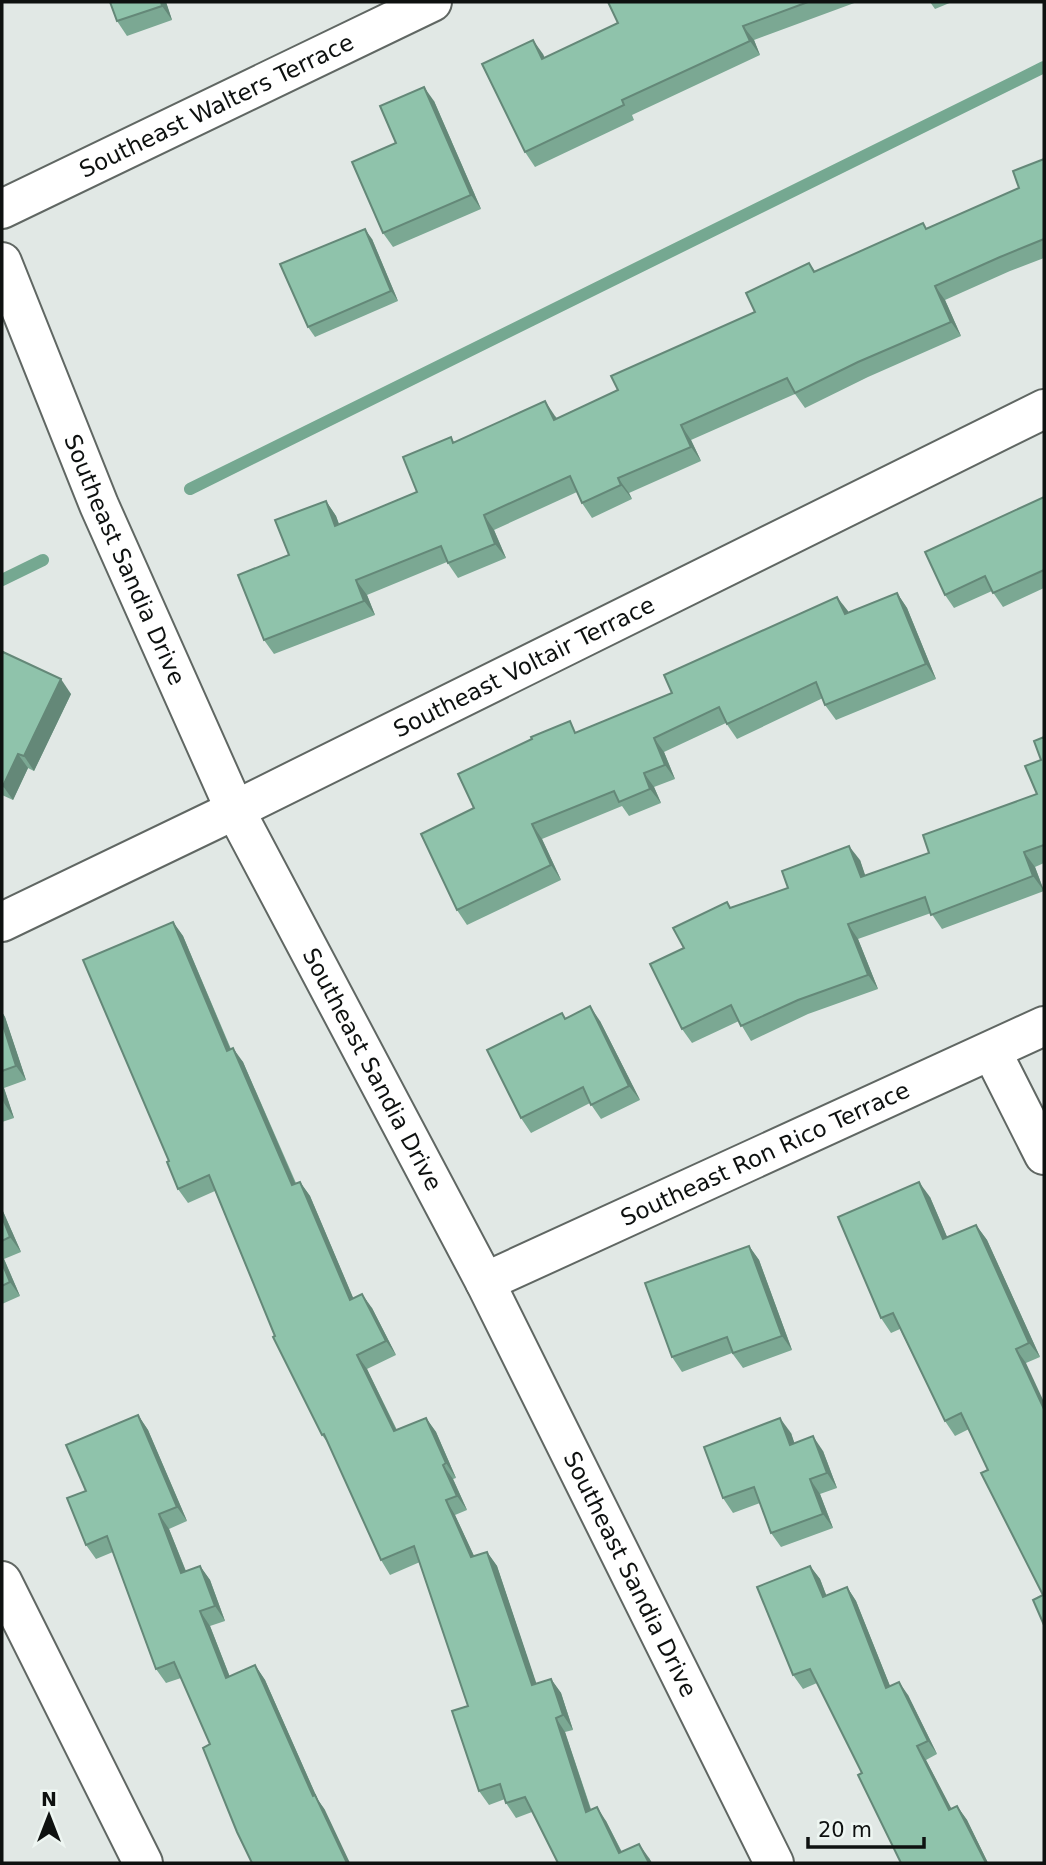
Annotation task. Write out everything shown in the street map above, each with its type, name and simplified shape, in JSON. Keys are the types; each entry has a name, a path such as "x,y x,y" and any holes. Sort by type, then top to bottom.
{"street":[{"name":"Southeast Walters Terrace","path":"2,209 432,2"},
{"name":"Southeast Sandia Drive","path":"2,262 99,505 236,810 485,1282 774,1863"},
{"name":"Southeast Voltair Terrace","path":"2,922 236,810 1044,409"},
{"name":"Southeast Ron Rico Terrace","path":"485,1282 1044,1026"},
{"path":"992,1052 1044,1155"},
{"path":"2,1581 144,1863"}],"building":[{"path":"110,2 161,2 162,6 117,21"},
{"path":"608,2 808,2 743,26 750,41 622,100 624,105 525,152 482,64 533,40 542,59 618,23"},
{"path":"424,87 471,195 383,233 352,162 396,143 380,106"},
{"path":"1044,159 1044,239 935,286 951,322 858,362 795,393 787,378 681,425 691,447 618,478 621,485 582,503 570,476 484,515 495,544 448,563 441,546 356,580 364,601 264,640 238,575 289,555 275,520 326,501 335,526 417,492 403,457 451,437 453,443 545,401 554,420 618,390 611,376 755,312 746,293 809,263 814,272 923,223 926,229 1019,188 1013,171"},
{"path":"365,229 391,291 308,327 280,264"},
{"path":"1044,497 1044,570 993,593 985,576 945,595 925,552"},
{"path":"897,593 926,664 825,705 816,682 727,724 719,707 654,738 665,765 644,773 650,789 619,802 614,791 532,824 551,865 457,910 421,834 474,808 458,774 532,739 531,737 570,721 575,733 672,693 664,675 837,597 845,614"},
{"path":"3,652 61,679 24,756 18,754 3,786 2,655"},
{"path":"1044,737 1044,845 1024,852 1033,876 931,915 925,897 848,924 868,975 798,1000 741,1026 731,1005 682,1029 650,964 684,948 673,928 727,902 730,908 788,888 782,871 849,846 861,877 929,853 923,835 1037,794 1025,766 1041,760 1034,741"},
{"path":"173,922 227,1051 233,1048 292,1185 300,1182 350,1300 362,1294 386,1341 357,1355 394,1431 426,1418 457,1496 446,1500 471,1557 487,1552 532,1685 551,1679 563,1715 556,1718 586,1812 597,1807 619,1853 639,1844 649,1863 558,1863 525,1797 506,1803 500,1784 479,1791 452,1711 468,1706 414,1546 381,1560 324,1434 322,1435 273,1337 275,1336 209,1175 178,1189 167,1162 169,1161 83,960"},
{"path":"590,1006 629,1086 591,1105 583,1087 521,1118 487,1050 562,1013 565,1019"},
{"path":"2,1022 16,1066 2,1071"},
{"path":"919,1182 943,1239 976,1225 1029,1343 1016,1349 1044,1409 1044,1625 1033,1600 1043,1595 981,1473 988,1470 961,1413 945,1421 893,1313 881,1318 838,1217"},
{"path":"2,1217 10,1237 2,1241"},
{"path":"749,1246 782,1336 733,1353 727,1337 672,1357 645,1283"},
{"path":"2,1263 10,1282 2,1286"},
{"path":"138,1415 177,1507 159,1514 181,1573 200,1566 215,1606 200,1611 226,1678 255,1665 313,1796 315,1795 347,1863 252,1863 203,1748 210,1744 174,1662 156,1669 107,1536 86,1545 67,1498 86,1491 66,1445"},
{"path":"780,1418 790,1445 813,1436 827,1473 810,1479 823,1514 771,1533 754,1487 723,1498 704,1447"},
{"path":"810,1566 823,1597 847,1587 886,1688 899,1682 928,1741 917,1746 949,1810 957,1806 986,1863 901,1863 858,1775 862,1773 810,1669 793,1675 757,1587"}],"waterway":[{"path":"190,489 1044,67"},
{"path":"2,580 43,560"}]}
